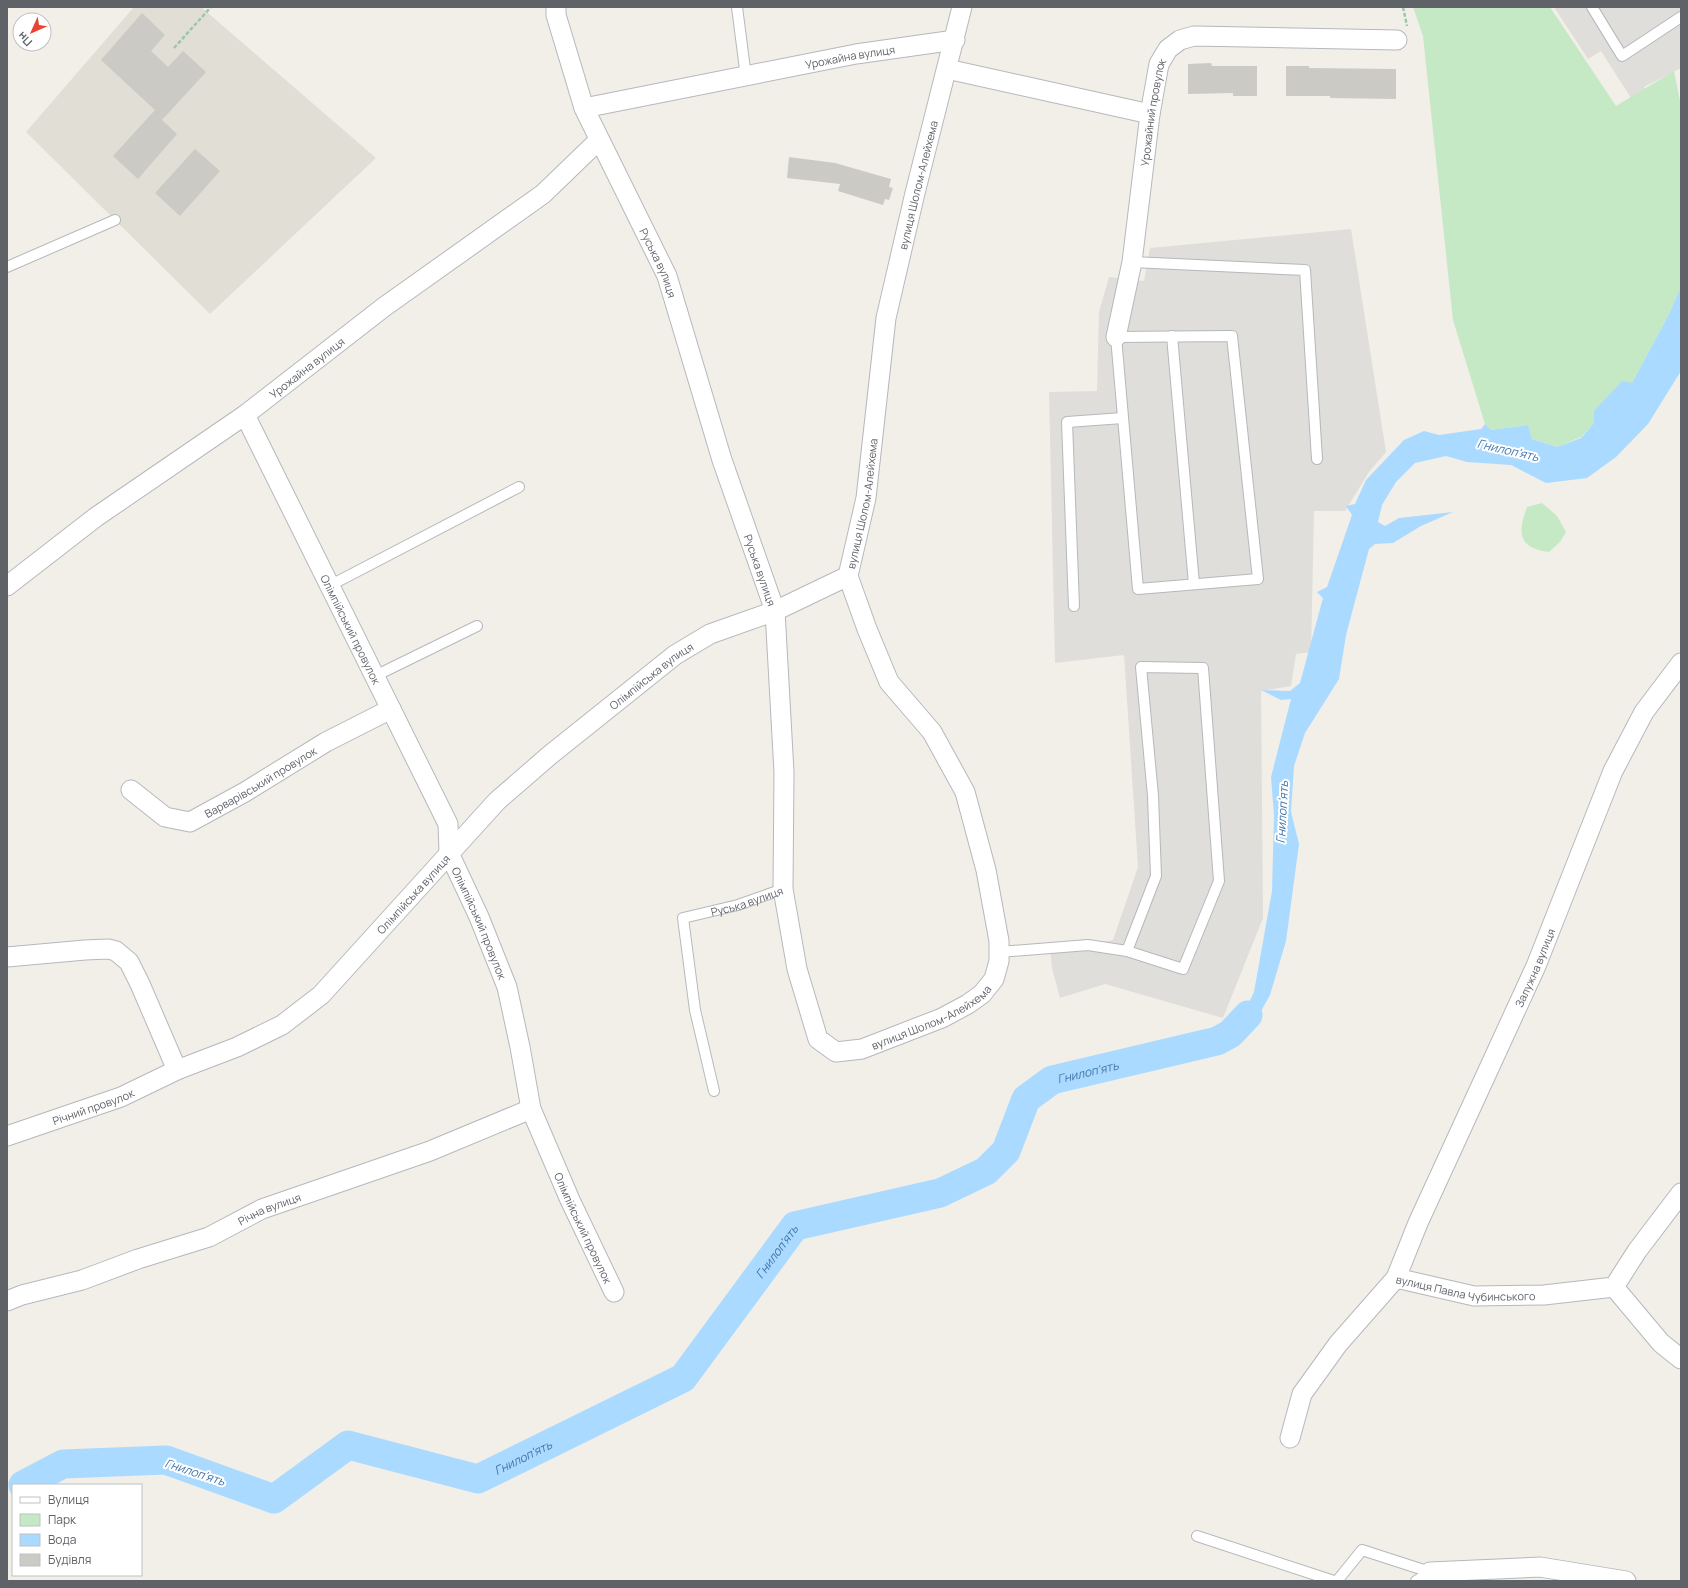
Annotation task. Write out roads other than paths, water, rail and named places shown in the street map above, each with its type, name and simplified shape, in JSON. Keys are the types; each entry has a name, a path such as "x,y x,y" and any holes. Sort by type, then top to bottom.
{"street":[{"name":"Руська вулиця","path":"556,7 556,15 584,108 667,276 722,460 775,611 784,772 783,889"},
{"name":"вулиця Шолом-Алейхема","path":"783,889 797,969 818,1039 836,1052 862,1048 942,1018 968,1004 982,994 994,979 999,961 999,941 986,870 965,792 932,732 889,682 867,630 848,576 866,498 886,318 914,193 955,40 962,7"},
{"name":"Урожайний провулок","path":"1116,337 1132,262 1150,114 1159,64 1168,49 1180,40 1202,36 1397,40"},
{"name":"Урожайна вулиця","path":"584,108 856,54 955,40"},
{"path":"947,69 1150,114"},
{"name":"Урожайна вулиця","path":"7,586 96,517 245,415 384,306 543,194 599,140"},
{"name":"Олімпійський провулок","path":"245,415 331,585 448,824 449,853 479,917 507,987 531,1109 570,1200 614,1292"},
{"name":"Олімпійська вулиця","path":"177,1070 237,1047 282,1025 321,995 497,801 544,760 675,655 710,634 775,611 848,576"},
{"name":"Залужна вулиця","path":"1396,1278 1418,1223 1536,966 1613,771 1644,712 1681,663"},
{"name":"Варварівський провулок","path":"131,790 165,817 190,822 245,792 326,742 391,709"},
{"path":"7,957 85,950 108,949 116,951 129,962 177,1070"},
{"name":"Річний провулок","path":"7,1136 121,1097 177,1070"},
{"name":"Річна вулиця","path":"7,1301 22,1295 82,1280 138,1259 209,1237 262,1210 430,1151 531,1109"},
{"path":"1681,1193 1638,1251 1614,1287 1661,1342 1681,1359"},
{"name":"вулиця Павла Чубинського","path":"1290,1438 1302,1394 1338,1344 1396,1278 1474,1296 1544,1294 1614,1287"},
{"path":"1425,1578 1540,1567 1626,1581"}],"lane":[{"path":"737,7 746,77"},
{"path":"1592,7 1622,56 1681,17"},
{"path":"7,267 115,220"},
{"path":"1132,262 1305,270 1317,459"},
{"path":"1172,336 1194,584"},
{"path":"1232,336 1258,580 1138,589 1116,337 1232,336"},
{"path":"1074,606 1067,422 1123,418"},
{"path":"331,585 519,487"},
{"path":"375,676 477,626"},
{"path":"999,952 1088,945 1127,952 1183,968 1219,880 1202,668 1141,667 1153,796 1156,876 1127,952"},
{"name":"Руська вулиця","path":"714,1091 695,1010 683,918 738,905 783,889"},
{"path":"1197,1536 1335,1581 1362,1550 1425,1578"}],"water":[{"path":"1681,287 1681,371 1648,424 1616,457 1587,478 1546,483 1511,465 1467,462 1446,456 1415,463 1396,482 1382,505 1378,522 1385,526 1399,518 1453,512 1421,526 1393,543 1375,544 1369,549 1346,635 1339,679 1305,733 1294,766 1291,812 1299,844 1286,941 1270,995 1261,1011 1248,1027 1234,1036 1217,1041 1236,1023 1246,1009 1254,992 1272,891 1274,815 1271,777 1291,699 1281,700 1261,690 1290,691 1300,683 1323,598 1317,592 1327,587 1352,515 1346,506 1355,504 1366,480 1404,440 1424,431 1439,435 1481,429 1485,424 1491,430 1528,425 1532,439 1557,447 1581,438 1594,423 1594,411 1622,381 1632,383 1668,316"}],"waterway":[{"name":"Гнилоп'ять","path":"25,1484 63,1464 166,1460 274,1499 348,1445 478,1479 683,1378 795,1226 940,1193 986,1171 1006,1151 1026,1099 1052,1080 1217,1041 1230,1034 1248,1015"}]}
